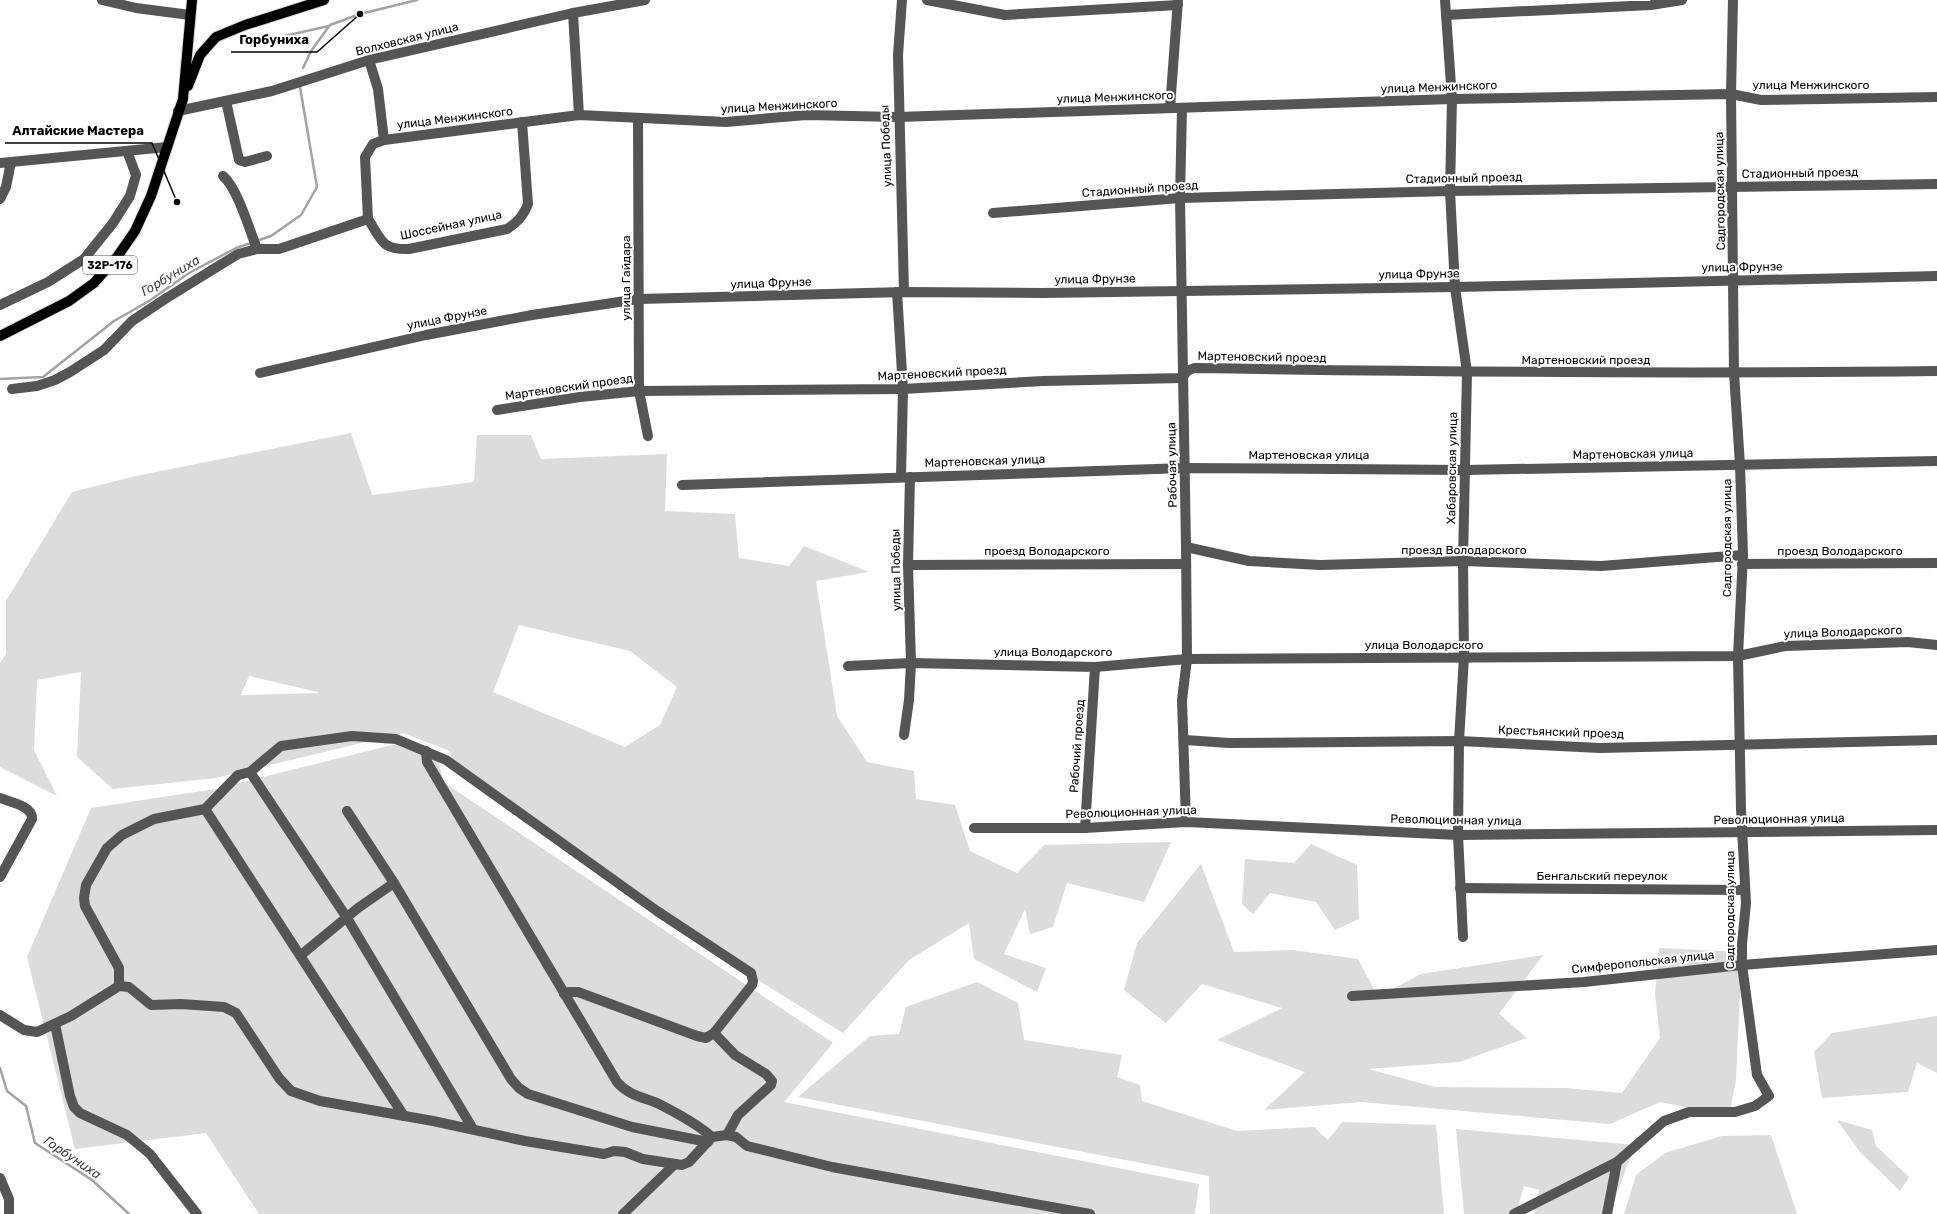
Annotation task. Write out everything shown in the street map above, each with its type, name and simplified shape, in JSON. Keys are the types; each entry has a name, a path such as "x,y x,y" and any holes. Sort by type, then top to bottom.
{"main road":[{"path":"183,99 192,0"},
{"path":"183,99 200,55 216,37 245,25 324,0"},
{"name":"32Р-176","path":"0,336 69,301 94,283 117,257 135,231 151,196 183,99"}],"street":[{"path":"102,0 135,4 190,15"},
{"name":"Волховская улица","path":"178,111 272,91 369,60 573,13 645,0"},
{"name":"улица Победы","path":"902,0 898,55 900,292 911,663 909,700 904,735"},
{"path":"927,0 1005,15 1178,3 1170,108"},
{"name":"Хабаровская улица","path":"1445,0 1452,100 1450,191 1455,287 1466,372 1466,470 1463,561 1464,657 1458,835 1463,937"},
{"path":"1446,15 1651,5 1682,0"},
{"name":"Садгородская улица","path":"1617,1162 1664,1121 1689,1112 1735,1112 1755,1106 1769,1096 1757,1075 1742,965 1745,890 1738,656 1743,559 1740,465 1734,373 1731,94 1733,0"},
{"path":"573,13 579,115"},
{"path":"369,60 378,89 384,140"},
{"name":"улица Менжинского","path":"368,219 365,157 373,144 384,140 579,115 726,122 806,115 898,117 1452,100 1731,94 1760,100 1937,97"},
{"path":"226,101 239,160 245,162 267,156"},
{"name":"Рабочая улица","path":"1182,108 1180,290 1185,468 1187,659 1182,700 1185,740 1186,822"},
{"name":"улица Гайдара","path":"638,118 639,391 648,436"},
{"name":"Шоссейная улица","path":"368,219 387,246 396,250 409,249 507,228 523,216 528,204 522,122"},
{"path":"0,163 167,146"},
{"path":"0,305 48,282 84,259 113,223 130,196 136,175 127,151"},
{"path":"0,199 6,187 12,162"},
{"path":"223,176 228,180 235,193 257,249"},
{"name":"Стадионный проезд","path":"993,213 1180,198 1450,191 1937,184"},
{"path":"12,389 37,386 55,380 70,372 104,350 132,321 238,254 257,249 279,249 368,219"},
{"name":"улица Фрунзе","path":"260,373 426,335 532,315 639,299 900,292 1042,293 1455,287 1937,276"},
{"name":"Мартеновский проезд","path":"497,410 580,397 639,391 904,389 1043,381 1182,378 1187,371 1194,368 1466,372 1734,373 1937,371"},
{"name":"Мартеновская улица","path":"682,485 1185,468 1466,470 1937,461"},
{"name":"проезд Володарского","path":"1186,547 1249,561 1320,565 1463,561 1601,566 1743,559 1937,563"},
{"name":"проезд Володарского","path":"908,565 1186,564"},
{"name":"улица Володарского","path":"848,666 911,663 1095,667 1187,659 1738,656 1785,646 1908,642 1937,645"},
{"name":"Рабочий проезд","path":"1085,828 1095,667"},
{"path":"119,986 118,968 85,906 84,898 86,885 107,848 122,835 154,820 206,809 238,776 250,772 281,746 352,736 396,739 446,760 657,911 751,973 754,981 752,986 714,1033 706,1038 578,992 569,992 564,994"},
{"name":"Крестьянский проезд","path":"1185,740 1229,743 1460,741 1600,748 1937,740"},
{"path":"426,751 427,762 617,1082 622,1088 696,1124 710,1139"},
{"path":"250,772 346,918 473,1129"},
{"path":"0,798 30,810 32,819 0,877"},
{"path":"206,809 404,1116"},
{"path":"347,811 394,883 511,1078 519,1088 528,1094 632,1127 710,1139 727,1135 736,1137 747,1146 832,1167 1090,1214"},
{"name":"Революционная улица","path":"974,828 1085,828 1186,822 1458,835 1937,830"},
{"path":"301,955 346,918 394,883"},
{"name":"Бенгальский переулок","path":"1460,888 1745,890"},
{"name":"Симферопольская улица","path":"1352,996 1584,982 1742,965 1937,950"},
{"path":"0,1015 24,1030 37,1032 71,1016 119,986 129,987 151,1005 181,1004 224,1007 236,1013 278,1078 291,1091 320,1101 473,1129 525,1141 604,1154 614,1151 625,1152 643,1159 682,1165 689,1162 710,1139"},
{"path":"55,1024 70,1096 74,1107 80,1113 127,1135 150,1154 196,1214"},
{"path":"714,1033 735,1055 766,1074 772,1081 771,1085 738,1115 727,1135"},
{"path":"1514,1214 1617,1162"},
{"path":"1607,1214 1617,1162"},
{"path":"623,1214 674,1164"},
{"path":"0,1178 9,1199 9,1214"}],"shaded area":[{"path":"351,433 372,495 474,482 477,435 531,435 541,459 667,454 665,511 735,514 739,558 789,566 804,546 869,572 816,581 837,716 867,762 914,771 916,799 955,805 970,851 1017,873 1044,845 1171,842 1144,902 1067,883 1053,927 1030,934 1025,909 1004,954 1046,968 1037,992 974,959 969,923 909,960 843,1033 671,926 453,771 450,751 403,733 216,778 113,789 77,757 81,672 37,680 34,750 57,796 0,767 0,663 6,654 6,601 72,492 136,476","holes":["519,625 630,651 677,687 660,725 625,747 493,692","249,676 318,692 318,693 241,695"]},
{"path":"400,743 438,757 443,782 833,1043 784,1102 1199,1184 1195,1214 259,1214 206,1133 75,1149 27,957 91,808 215,789"},
{"path":"1311,844 1357,865 1359,919 1335,930 1316,902 1270,893 1253,914 1242,904 1245,859 1294,863"},
{"path":"1201,864 1234,952 1293,950 1358,959 1378,997 1421,974 1543,955 1499,1014 1527,1038 1459,1062 1368,1069 1435,1087 1565,1088 1622,1093 1660,1038 1655,995 1659,948 1742,952 1736,1080 1729,1116 1660,1102 1610,1124 1361,1102 1264,1110 1305,1072 1217,1040 1282,1008 1202,984 1166,1023 1124,990 1137,943"},
{"path":"977,982 1018,1003 1024,1040 1122,1055 1117,1077 1140,1085 1142,1101 1237,1131 1314,1127 1328,1140 1342,1122 1436,1125 1444,1214 1210,1214 1209,1176 798,1097 870,1036 899,1034 906,1007"},
{"path":"1937,1016 1937,1073 1917,1063 1908,1092 1822,1098 1814,1052 1832,1033"},
{"path":"1837,1120 1872,1130 1876,1146 1909,1177 1900,1191 1860,1152"},
{"path":"1456,1129 1635,1145 1609,1214 1534,1214 1539,1190 1524,1186 1516,1214 1464,1214"},
{"path":"1771,1135 1797,1214 1624,1214 1636,1175 1665,1153 1722,1136"}],"waterway":[{"name":"Горбуниха","path":"303,68 311,51 330,25 360,14 417,0"},
{"name":"Горбуниха","path":"239,38 248,44 329,26"},
{"name":"Горбуниха","path":"256,241 271,236 301,215 317,187 300,87"},
{"name":"Горбуниха","path":"0,379 43,377 114,321 149,301 189,273 236,248 251,243"},
{"name":"Горбуниха","path":"0,1068 7,1091 26,1106 35,1143 92,1180 129,1214"}],"place":[{"name":"Горбуниха","path":"360,14"},
{"name":"Алтайские Мастера","path":"177,202"}]}
